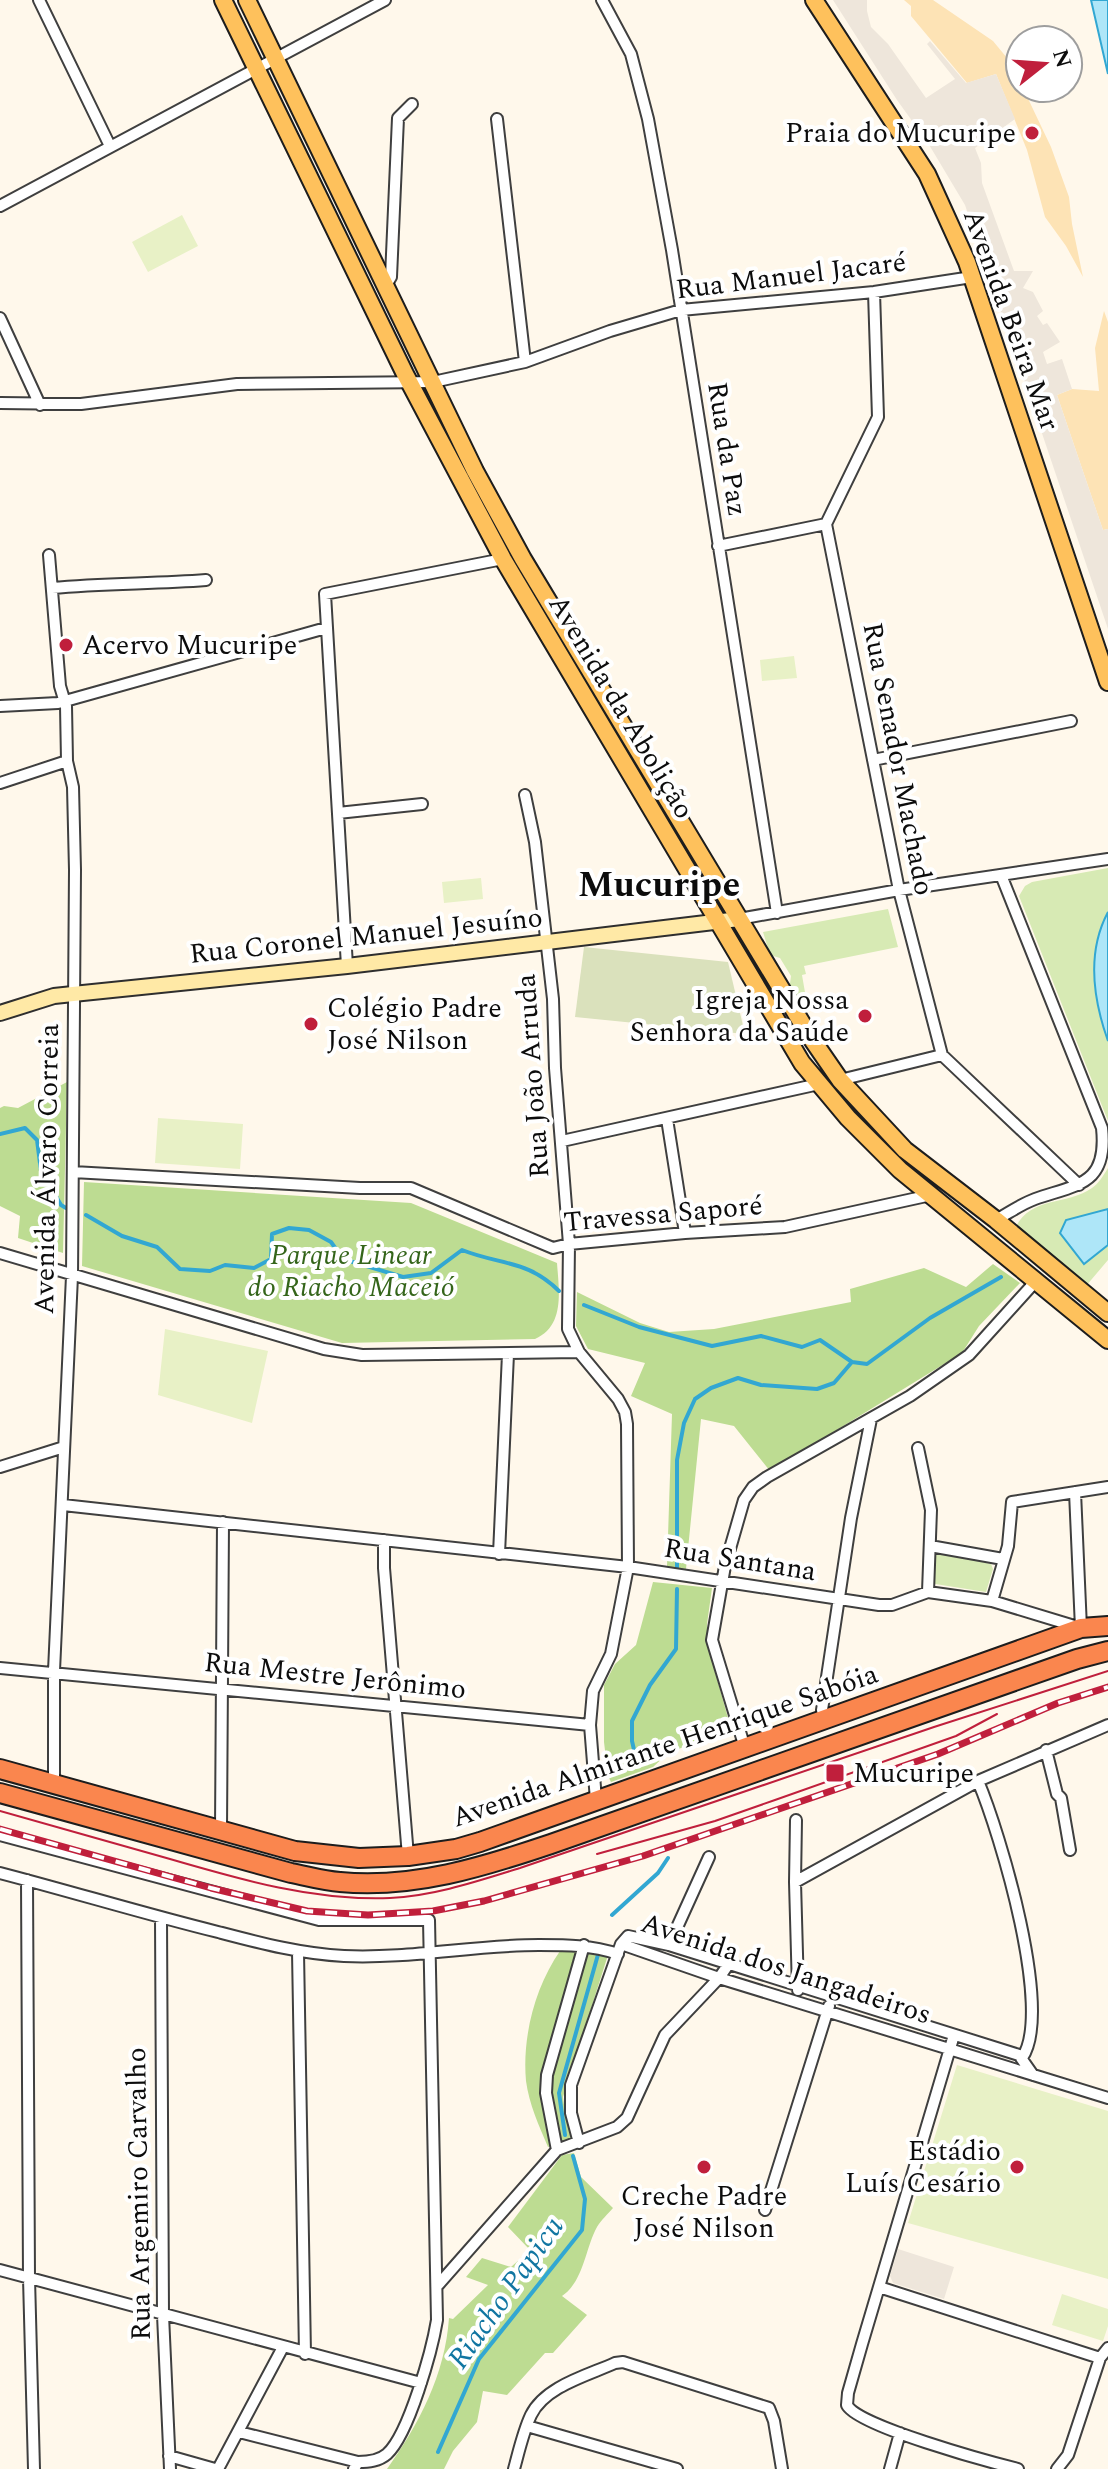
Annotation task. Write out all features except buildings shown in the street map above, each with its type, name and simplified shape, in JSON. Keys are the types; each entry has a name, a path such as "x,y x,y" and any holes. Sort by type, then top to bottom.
{"highway":[{"name":"Avenida Almirante Henrique Sabóia","path":"0,1769 295,1851 359,1858 408,1856 456,1849 1081,1628 1108,1626"},
{"name":"Avenida Almirante Henrique Sabóia","path":"0,1793 277,1870 336,1882 413,1881 465,1871 551,1844 1077,1659 1108,1651"},
{"path":"544,1820 551,1844"}],"main road":[{"name":"Avenida da Abolição","path":"223,0 410,383 503,559 802,1063 872,1144 1108,1340"},
{"name":"Avenida da Abolição","path":"247,0 475,471 523,559 809,1035 840,1080 905,1150 1108,1313"},
{"name":"Avenida Beira Mar","path":"814,0 927,174 951,225 972,277 1108,682"},
{"path":"503,559 523,559"},
{"path":"627,766 642,757"},
{"path":"872,1144 885,1130"}],"street":[{"path":"39,0 110,146"},
{"path":"0,206 385,0"},
{"name":"Rua da Paz","path":"602,0 631,54 648,119 777,913"},
{"path":"385,287 391,277 398,118 412,104"},
{"path":"497,119 525,362"},
{"name":"Rua Manuel Jacaré","path":"0,403 81,404 237,384 433,382 525,362 610,331 681,310 874,292 972,277"},
{"path":"718,546 826,524 878,417 874,292"},
{"path":"0,318 40,405"},
{"name":"Rua Senador Machado","path":"826,524 899,890 942,1055"},
{"name":"Avenida Álvaro Correia","path":"49,555 67,761 73,787 74,829 72,1276 54,1671 54,1784"},
{"path":"347,966 325,594 503,559"},
{"path":"52,588 206,580"},
{"path":"0,706 64,700 326,628"},
{"path":"873,760 1071,721"},
{"path":"0,783 67,761"},
{"name":"Rua João Arruda","path":"525,795 535,842 546,943 562,1141 569,1244 568,1329 579,1352"},
{"path":"338,813 422,804"},
{"path":"739,919 899,890 1108,859"},
{"path":"996,1220 1032,1201 1079,1185 1098,1171 1105,1158 1102,1128 1001,875"},
{"name":"Rua Coronel Manuel Jesuíno","path":"0,1013 54,996 347,966 739,919"},
{"path":"840,1080 942,1055 1079,1185"},
{"path":"562,1141 819,1084"},
{"path":"667,1119 685,1233"},
{"name":"Travessa Saporé","path":"73,1172 360,1188 411,1188 553,1248 685,1233 785,1227 931,1195"},
{"path":"0,1253 324,1349 362,1355 579,1352 605,1381 625,1412 628,1567 611,1654 593,1691 590,1725 596,1800"},
{"path":"745,1748 712,1640 722,1580 744,1500 753,1487 871,1419 969,1355 1035,1282"},
{"path":"499,1554 508,1354"},
{"path":"825,1720 822,1710 851,1518 871,1419"},
{"path":"0,1467 64,1447"},
{"path":"918,1448 931,1510 928,1592"},
{"path":"992,1601 1008,1546 1012,1502 1108,1487"},
{"path":"1075,1492 1081,1628"},
{"name":"Rua Santana","path":"63,1505 628,1567 839,1600 892,1605 928,1592 992,1601 1081,1628"},
{"path":"221,1830 223,1522"},
{"path":"384,1540 408,1856"},
{"path":"930,1546 1003,1559"},
{"name":"Rua Mestre Jerônimo","path":"0,1668 590,1725"},
{"path":"795,1882 978,1781 1108,1725"},
{"path":"1046,1750 1057,1794 1061,1798 1070,1850"},
{"path":"978,1781 994,1819 1019,1917 1028,1973 1031,2039 1022,2058 1033,2075"},
{"path":"796,1820 799,2001"},
{"path":"0,1835 319,1920 429,1920 438,2285 432,2351 421,2383 392,2448 385,2456 372,2462 356,2466 239,2432"},
{"path":"669,1945 709,1857"},
{"path":"0,1873 298,1952 345,1956 512,1945 616,1949 571,2085 576,2144"},
{"path":"27,1880 29,2278 34,2469"},
{"name":"Rua Argemiro Carvalho","path":"161,1918 163,2315 170,2469"},
{"name":"Avenida dos Jangadeiros","path":"1022,2058 669,1945 632,1936 625,1938 616,1949 799,2001 1108,2098"},
{"path":"559,2150 546,2093 547,2075 589,1946"},
{"path":"298,1952 305,2354"},
{"path":"438,2285 559,2150 617,2127 627,2118 665,2035 728,1965"},
{"path":"765,2210 832,1996"},
{"path":"954,2035 848,2393 849,2410 900,2433 1016,2469"},
{"path":"0,2270 421,2383"},
{"path":"879,2287 1100,2358"},
{"path":"169,2456 216,2469 283,2347"},
{"path":"1058,2469 1068,2455 1100,2358 1108,2348"},
{"path":"514,2469 532,2413 550,2394 615,2363 634,2364 769,2408 782,2469"},
{"path":"527,2426 677,2469"},
{"path":"890,2469 900,2433"}],"green space":[{"path":"182,215 198,246 148,272 132,242"},
{"path":"794,656 797,678 762,681 760,660"},
{"path":"1108,868 1108,1121 1019,896 1025,886 1032,882"},
{"path":"481,878 483,899 444,903 442,882"},
{"path":"888,909 898,947 804,966 806,974 802,975 807,1004 800,1007 789,991 791,976 780,958 770,955 763,932"},
{"path":"584,947 728,962 745,1034 575,1017"},
{"path":"67,1082 63,1253 18,1238 20,1216 0,1206 0,1108 18,1108"},
{"path":"158,1118 243,1124 240,1169 155,1163"},
{"path":"1108,1168 1108,1260 1086,1286 1015,1229 1029,1211 1092,1188"},
{"name":"Parque Linear do Riacho Maceió","path":"84,1182 411,1203 557,1263 559,1296 556,1317 545,1333 535,1339 342,1343 82,1266"},
{"path":"993,1264 1020,1283 979,1326 962,1353 770,1471 734,1426 701,1419 686,1569 667,1567 672,1414 631,1396 645,1363 588,1349 576,1326 577,1292 640,1323 669,1332 714,1329 851,1302 850,1289 924,1268 966,1287"},
{"path":"165,1329 268,1351 252,1423 158,1395"},
{"path":"937,1551 991,1564 993,1569 986,1592 929,1583"},
{"path":"653,1582 712,1588 707,1624 708,1647 730,1725 666,1755 653,1767 611,1782 604,1742 604,1685 615,1664 636,1645"},
{"path":"560,1951 608,1955 563,2097 573,2138 548,2147 527,2090 526,2047 537,1996"},
{"name":"Estádio Luís Cesário","path":"957,2065 1108,2111 1108,2279 908,2223"},
{"path":"574,2153 581,2177 613,2208 597,2227 580,2273 562,2296 587,2315 553,2353 545,2353 507,2395 483,2391 477,2422 453,2451 444,2469 387,2469 420,2416 436,2379 449,2318 453,2319 488,2285 466,2277 482,2258 511,2267 530,2250 508,2227 562,2155"},
{"path":"1062,2294 1108,2309 1108,2326 1103,2341 1052,2325"}],"sand":[{"name":"Praia do Mucuripe","path":"904,0 933,0 993,41 1004,54 1004,94 996,74 967,83 911,16 911,6"},
{"name":"Praia do Mucuripe","path":"1008,104 1031,104 1051,147 1069,197 1083,277 1045,217 1027,150"},
{"path":"1104,311 1108,322 1108,529 1103,530 1057,395 1072,389 1099,391 1095,348"}],"shaded area":[{"path":"833,0 867,0 871,27 888,44 926,98 955,79 927,44 930,41 966,83 996,74 1004,93 1004,104 1009,104 1015,119 975,148 981,163 982,183 1014,271 1033,271 1023,288 1033,292 1043,311 1037,316 1043,325 1047,323 1060,342 1043,352 1047,364 1062,359 1072,389 1057,395 1103,530 1108,529 1108,629 965,205 928,143"},
{"path":"898,2249 954,2267 944,2299 893,2283 890,2276"}],"water":[{"path":"1091,0 1108,0 1108,74"},
{"path":"1108,912 1108,1041 1096,993 1094,960"},
{"path":"1108,1209 1108,1245 1084,1264 1060,1233 1066,1220"}],"waterway":[{"path":"0,1134 25,1128 37,1140 41,1171 61,1205 66,1208"},
{"path":"86,1215 122,1236 157,1247 180,1269 210,1271 225,1265 254,1268 271,1259 272,1234 289,1228 309,1230 331,1242 343,1259 403,1277 431,1273 462,1250 525,1268 559,1291"},
{"path":"584,1305 639,1327 712,1346 761,1336 802,1347 820,1340 852,1362 867,1364 930,1318 1001,1277"},
{"name":"Riacho Papicu","path":"677,1569 677,1460 684,1423 695,1399 711,1388 738,1378 761,1385 817,1389 834,1383 852,1362"},
{"name":"Riacho Papicu","path":"637,1763 632,1721 650,1685 676,1649 677,1589"},
{"name":"Riacho Papicu","path":"612,1915 658,1873 668,1858"},
{"name":"Riacho Papicu","path":"565,2135 559,2093 599,1951"},
{"name":"Riacho Papicu","path":"438,2452 479,2359 582,2230 585,2199 573,2156"}],"tram line":[{"path":"0,1811 278,1888 362,1898 406,1897 456,1887 520,1868 1108,1671"},
{"path":"597,1854 715,1821 956,1736 997,1714"}],"railway":[{"path":"0,1829 211,1888 307,1911 368,1915 433,1911 484,1901 643,1856 938,1754 1058,1703 1108,1687"}],"place":[{"name":"Praia do Mucuripe","path":"1032,133"},
{"name":"Acervo Mucuripe","path":"66,645"},
{"name":"Igreja Nossa Senhora da Saúde","path":"865,1016"},
{"name":"Colégio Padre José Nilson","path":"311,1024"},
{"name":"Mucuripe","path":"835,1773"},
{"name":"Creche Padre José Nilson","path":"704,2167"},
{"name":"Estádio Luís Cesário","path":"1017,2167"}],"district":[{"name":"Mucuripe","path":"659,885"}]}
